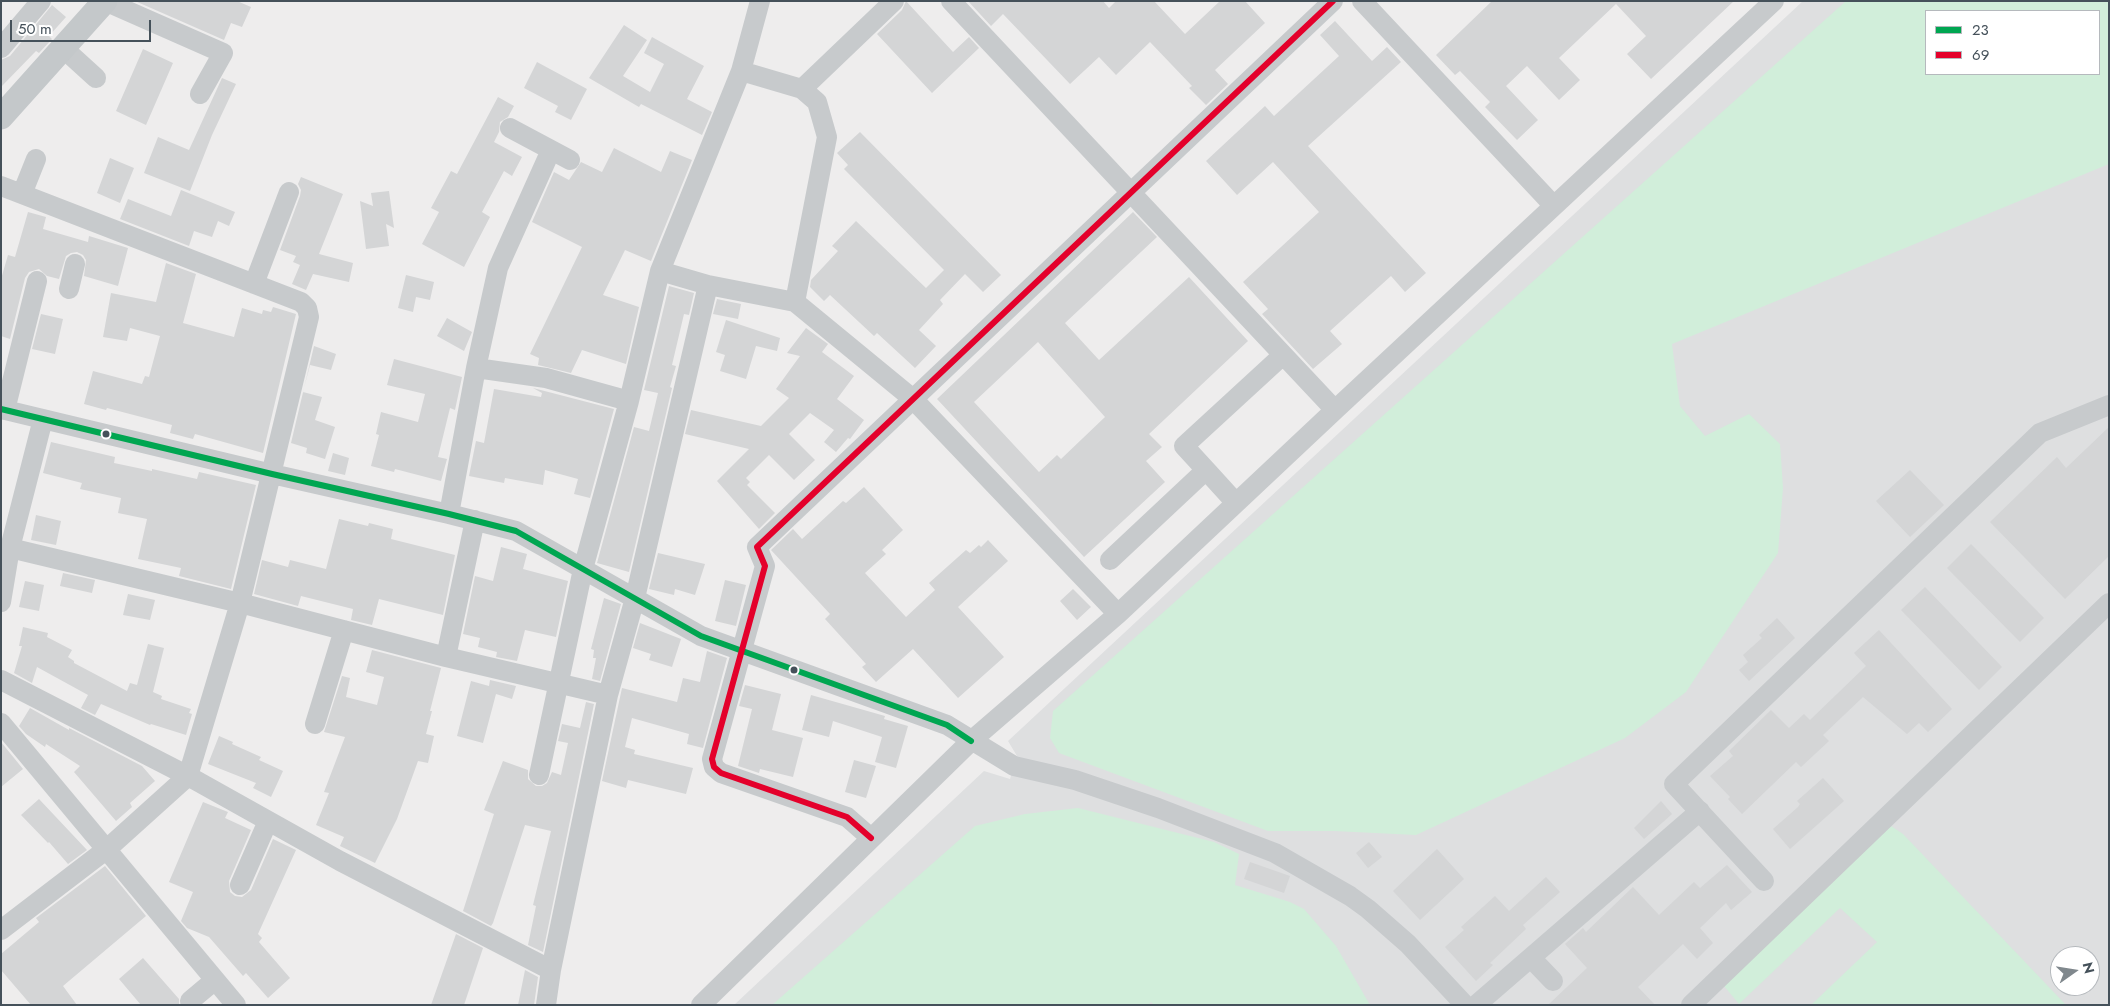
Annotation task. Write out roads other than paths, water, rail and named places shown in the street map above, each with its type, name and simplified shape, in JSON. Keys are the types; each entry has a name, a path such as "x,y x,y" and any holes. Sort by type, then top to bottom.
{"main road":[{"path":"1,118 105,1"}],"street":[{"path":"1,48 41,1"},
{"path":"105,1 223,53 200,94"},
{"path":"539,775 583,569 629,401 660,271 741,71 760,1"},
{"path":"802,89 894,1"},
{"path":"951,1 1335,410"},
{"path":"871,838 847,817 721,773 714,767 712,759 766,566 757,547 1333,1"},
{"path":"1362,1 1554,206"},
{"path":"702,1005 971,741 1118,614 1774,1"},
{"path":"63,48 96,78"},
{"path":"741,71 802,89 817,102 827,137 795,302"},
{"path":"510,128 570,160"},
{"path":"449,514 476,368 498,268 550,150"},
{"path":"22,194 36,158"},
{"path":"1,186 301,302 307,308 309,317 240,603 188,776 107,849 1,930"},
{"path":"254,284 289,192"},
{"path":"69,289 75,264"},
{"path":"660,271 708,285 795,302 913,399 1118,614"},
{"path":"37,281 3,409 516,531 636,598 690,631 742,652 947,725 1014,766 1075,780 1158,808 1275,853 1350,896 1368,909 1408,944 1465,1005"},
{"path":"546,1005 551,970 608,695 636,598 708,285"},
{"path":"1236,503 1184,446 1283,355"},
{"path":"476,368 546,378 629,401"},
{"path":"1764,881 1674,784 2040,433 2109,404"},
{"path":"1,602 10,548 44,419"},
{"path":"1110,560 1206,470"},
{"path":"446,657 483,523"},
{"path":"10,548 240,603 446,657 608,695"},
{"path":"1691,1005 2109,603"},
{"path":"315,724 344,630"},
{"path":"1,680 188,776 340,861 551,970"},
{"path":"1,723 236,1005"},
{"path":"1476,1005 1700,811"},
{"path":"240,885 268,821"},
{"path":"1531,958 1554,980"},
{"path":"190,1001 215,980"}]}
